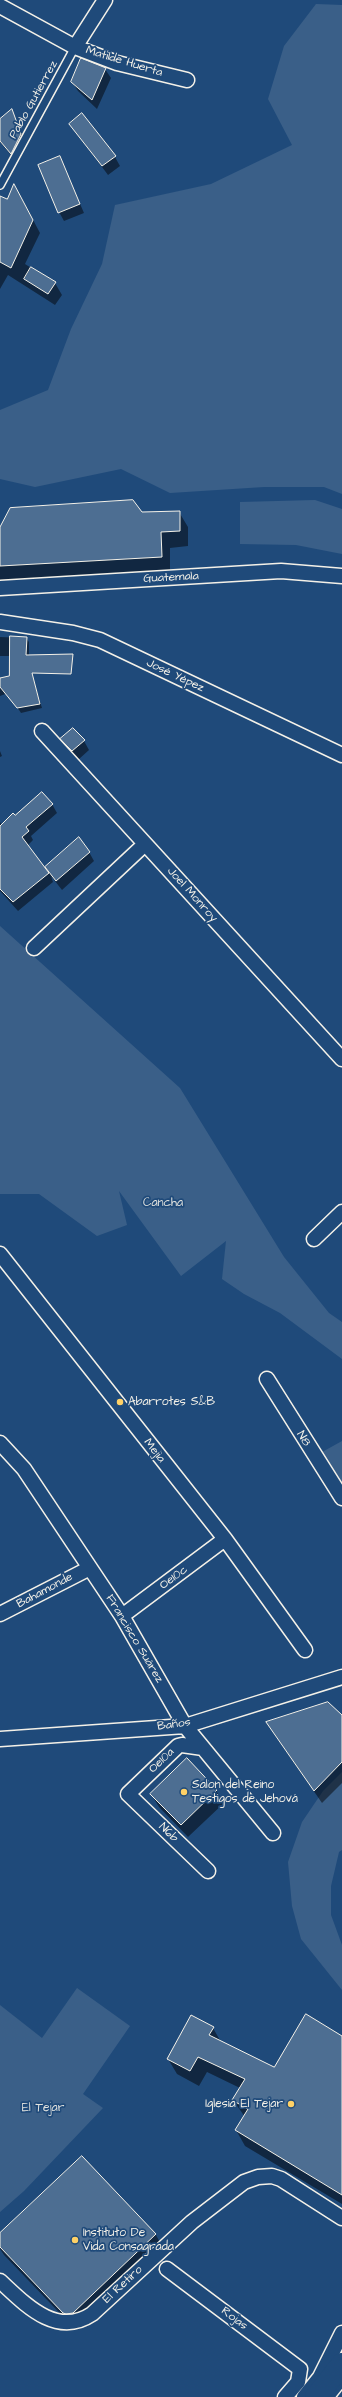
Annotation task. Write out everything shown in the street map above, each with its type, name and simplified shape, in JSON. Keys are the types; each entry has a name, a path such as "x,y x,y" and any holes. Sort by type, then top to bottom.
{"main road":[{"path":"316,2397 342,2364"}],"street":[{"path":"75,47 105,0"},
{"name":"Matilde Huerta","path":"0,6 75,47 117,63 187,80"},
{"name":"Guatemala","path":"0,588 281,571 342,576"},
{"name":"José Yépez","path":"0,622 73,633 100,640 342,755"},
{"name":"Joel Monroy","path":"42,731 342,1059"},
{"path":"34,948 145,844"},
{"path":"314,1239 342,1212"},
{"name":"Mejia","path":"0,1254 225,1539 305,1650"},
{"name":"N8","path":"267,1379 342,1498"},
{"name":"Francisco Suárez","path":"0,1443 24,1469 122,1616 185,1726 273,1833"},
{"name":"Oe10c","path":"122,1616 225,1539"},
{"name":"Bahamonde","path":"0,1614 90,1568"},
{"name":"Baños","path":"0,1739 185,1726 342,1677"},
{"name":"Oe10a","path":"128,1794 178,1746 182,1745 203,1748"},
{"name":"N6b","path":"128,1794 208,1871"},
{"name":"El Retiro","path":"0,2281 20,2299 45,2317 57,2322 80,2321 92,2314 192,2222 244,2182 258,2177 272,2176 281,2179 342,2218"},
{"name":"Rojas","path":"167,2269 300,2369 298,2382 285,2397"},
{"path":"304,2397 320,2377 342,2333"}],"lane":[{"name":"Pablo Gutierrez","path":"0,185 75,47"},
{"path":"331,2397 342,2383"}],"green space":[{"path":"316,4 342,5 342,494 324,487 264,487 170,493 121,469 35,487 0,479 0,410 48,390 71,329 102,264 115,205 211,184 292,145 268,99 284,46"},
{"path":"315,500 342,509 342,554 296,545 240,544 240,502"},
{"name":"Cancha","path":"0,926 180,1088 284,1257 329,1313 342,1322 342,1359 280,1313 244,1294 222,1279 226,1241 181,1276 119,1191 127,1225 97,1236 39,1194 0,1194"},
{"path":"342,1441 342,1495 315,1456"},
{"path":"342,1772 342,1850 339,1852 331,1886 331,1915 342,1945 342,1990 301,1939 292,1906 288,1862 302,1822 323,1791"},
{"name":"El Tejar","path":"77,1988 130,2026 83,2094 103,2108 24,2191 0,2212 0,2005 42,2038"}],"building":[{"path":"81,58 106,68 92,100 71,82"},
{"path":"12,109 21,134 11,154 0,141 0,119"},
{"path":"82,113 116,156 102,166 69,124"},
{"path":"60,156 80,204 58,213 38,165"},
{"path":"14,184 33,220 11,268 0,262 0,196 7,199"},
{"path":"31,267 56,282 48,294 24,279"},
{"path":"133,500 142,512 180,511 180,531 161,532 162,557 0,566 0,527 10,508"},
{"path":"10,636 27,637 26,655 73,654 71,674 32,673 40,704 17,708 0,687 0,678 9,676"},
{"path":"73,728 85,740 72,751 60,739"},
{"path":"42,792 53,804 26,827 29,831 22,837 49,873 13,902 0,889 0,826 13,813 15,815"},
{"path":"79,837 90,852 56,881 45,867"},
{"path":"328,1702 342,1715 342,1762 314,1791 266,1722"},
{"name":"Salon del Reino Testigos de Jehová","path":"187,1758 217,1790 181,1825 150,1794"},
{"name":"Iglesia El Tejar","path":"306,2014 342,2036 342,2195 235,2130 248,2109 232,2100 245,2079 198,2057 190,2071 167,2059 191,2015 214,2027 209,2035 274,2067"},
{"name":"Instituto De Vida Consagrada","path":"82,2156 156,2234 73,2313 66,2314 63,2313 0,2247 0,2233"}],"place":[{"name":"Abarrotes S&B","path":"120,1402"},
{"name":"Salon del Reino Testigos de Jehová","path":"184,1792"},
{"name":"Iglesia El Tejar","path":"291,2104"},
{"name":"Instituto De Vida Consagrada","path":"75,2240"}]}
